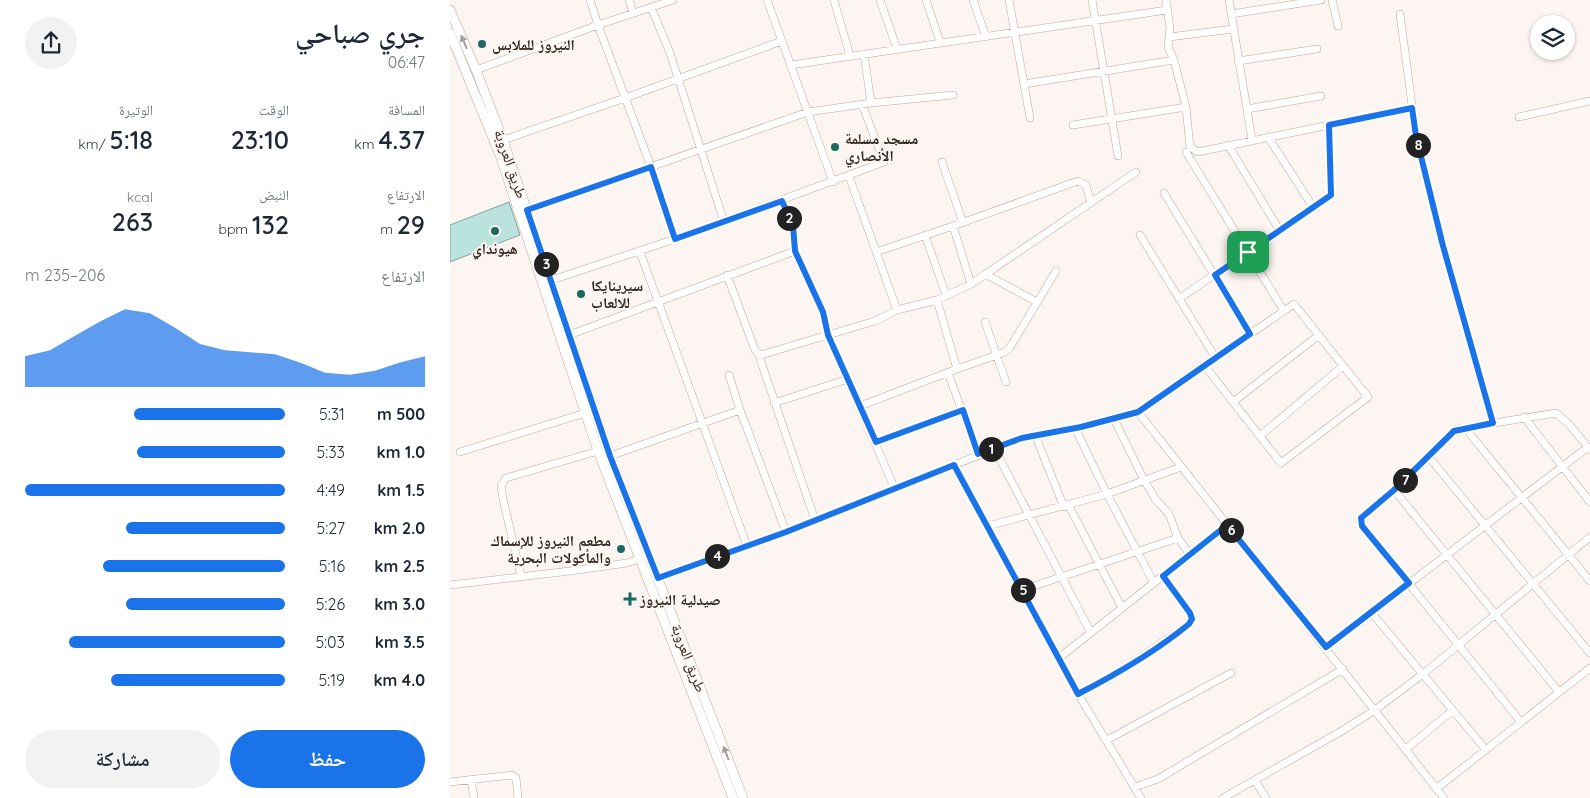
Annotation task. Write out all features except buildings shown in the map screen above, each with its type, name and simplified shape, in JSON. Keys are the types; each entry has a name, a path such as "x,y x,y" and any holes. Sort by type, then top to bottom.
{"main road":[{"name":"طريق العروبة","path":"450,10 503,140 504,154 527,210 552,280 645,557 658,578 743,798"},
{"path":"450,33 504,154 598,451 645,557 733,798"}],"street":[{"path":"590,0 651,167 675,239"},
{"path":"629,0 633,13"},
{"path":"476,70 598,25 673,0"},
{"path":"767,0 833,182"},
{"path":"834,0 850,56"},
{"path":"880,0 897,49"},
{"path":"926,0 940,42"},
{"path":"973,0 986,37"},
{"path":"1009,0 1030,118"},
{"path":"1092,0 1118,156"},
{"path":"1166,0 1168,47 1174,60 1186,107 1190,146 1193,150 1198,152 1412,108"},
{"path":"1229,0 1252,140"},
{"path":"1231,14 1321,0"},
{"path":"1332,0 1338,26"},
{"path":"651,7 670,53 724,222"},
{"path":"791,65 940,42 1015,34 1167,10"},
{"path":"1400,14 1416,136 1443,246 1493,423"},
{"path":"1169,37 1233,29"},
{"path":"503,140 782,41"},
{"path":"1238,61 1317,49"},
{"path":"864,54 871,103"},
{"path":"1024,84 1174,60"},
{"path":"527,210 808,112 862,104 953,95"},
{"path":"1247,109 1321,96"},
{"path":"1519,117 1590,100"},
{"path":"552,280 640,252 884,162 862,104"},
{"path":"1073,125 1186,107"},
{"path":"1180,298 1331,195 1329,125"},
{"path":"1268,137 1313,207"},
{"path":"1228,145 1280,230"},
{"path":"1186,152 1284,311"},
{"path":"942,162 963,223"},
{"path":"758,354 767,354 875,320 897,310 937,300 971,284 1136,172"},
{"path":"849,176 897,310"},
{"path":"876,252 1078,181 1086,185 1091,203"},
{"path":"1164,192 1250,334"},
{"path":"782,201 793,225 795,251 823,312 828,335 895,489"},
{"path":"952,226 971,284"},
{"path":"925,235 946,295"},
{"path":"1140,235 1215,357"},
{"path":"569,335 795,251"},
{"path":"640,252 701,424 748,546"},
{"path":"860,406 1009,349 1056,271"},
{"path":"985,274 1037,302"},
{"path":"728,275 758,354 815,520"},
{"path":"937,300 957,369"},
{"path":"658,578 786,532 994,448 1035,435 1114,420 1138,412 1215,357 1294,304 1368,397 1281,463 1204,365"},
{"path":"985,322 1006,382"},
{"path":"1233,402 1319,335"},
{"path":"1260,436 1343,366"},
{"path":"948,373 978,454"},
{"path":"729,375 740,410 786,532"},
{"path":"774,403 848,379"},
{"path":"610,456 740,410"},
{"path":"876,442 963,410"},
{"path":"1138,412 1444,798"},
{"path":"460,452 585,413"},
{"path":"1326,647 1409,583 1448,554 1562,466 1589,449 1569,424 1556,413 1454,431 1394,490 1365,514 1360,522 1409,583 1459,644 1521,722"},
{"path":"1524,418 1590,502"},
{"path":"1114,420 1144,480 1156,500 1171,518 1178,538 1190,555"},
{"path":"1075,428 1154,583"},
{"path":"1465,428 1590,581"},
{"path":"1035,435 1067,506 1100,564 1122,608"},
{"path":"994,448 1091,633"},
{"path":"521,576 503,499 502,486 506,478 598,451"},
{"path":"1428,456 1590,653"},
{"path":"954,465 1078,694 1141,798"},
{"path":"988,526 1107,494 1181,467"},
{"path":"1394,490 1559,692"},
{"path":"1059,658 1227,525"},
{"path":"1022,590 1178,538"},
{"path":"1227,797 1375,710 1423,674 1590,538"},
{"path":"450,585 589,569 627,563 645,557"},
{"path":"1078,694 1110,678 1189,624 1192,619 1190,613 1163,576"},
{"path":"1371,612 1486,750"},
{"path":"1436,789 1590,668"},
{"path":"1135,786 1158,778 1343,669"},
{"path":"1107,740 1231,673"},
{"path":"1406,749 1452,711"},
{"path":"450,782 512,774 516,778 518,798"},
{"path":"471,779 474,798"},
{"path":"1255,781 1266,798"}],"place":[{"name":"النيروز للملابس","path":"482,44"},
{"name":"مسجد مسلمة الأنصاري","path":"835,147"},
{"name":"هيونداي","path":"495,231"},
{"name":"سيرينايكا للالعاب","path":"581,294"},
{"name":"مطعم النيروز للإسماك والمأكولات البحرية","path":"621,549"},
{"name":"صيدلية النيروز","path":"630,599"}],"route":[{"path":"1412,108 1416,136 1443,246 1493,423 1459,428 1454,431 1394,490 1362,516 1360,522 1362,526 1409,583 1326,647 1227,525 1163,576 1190,613 1192,619 1189,624 1110,678 1078,694 954,465 786,532 658,578 610,456 527,210 651,167 675,239 782,201 793,225 795,251 823,312 828,335 876,442 963,410 978,454 1022,438 1114,420 1138,412 1250,334 1215,275 1248,252 1331,195 1329,125 1412,108"}]}
